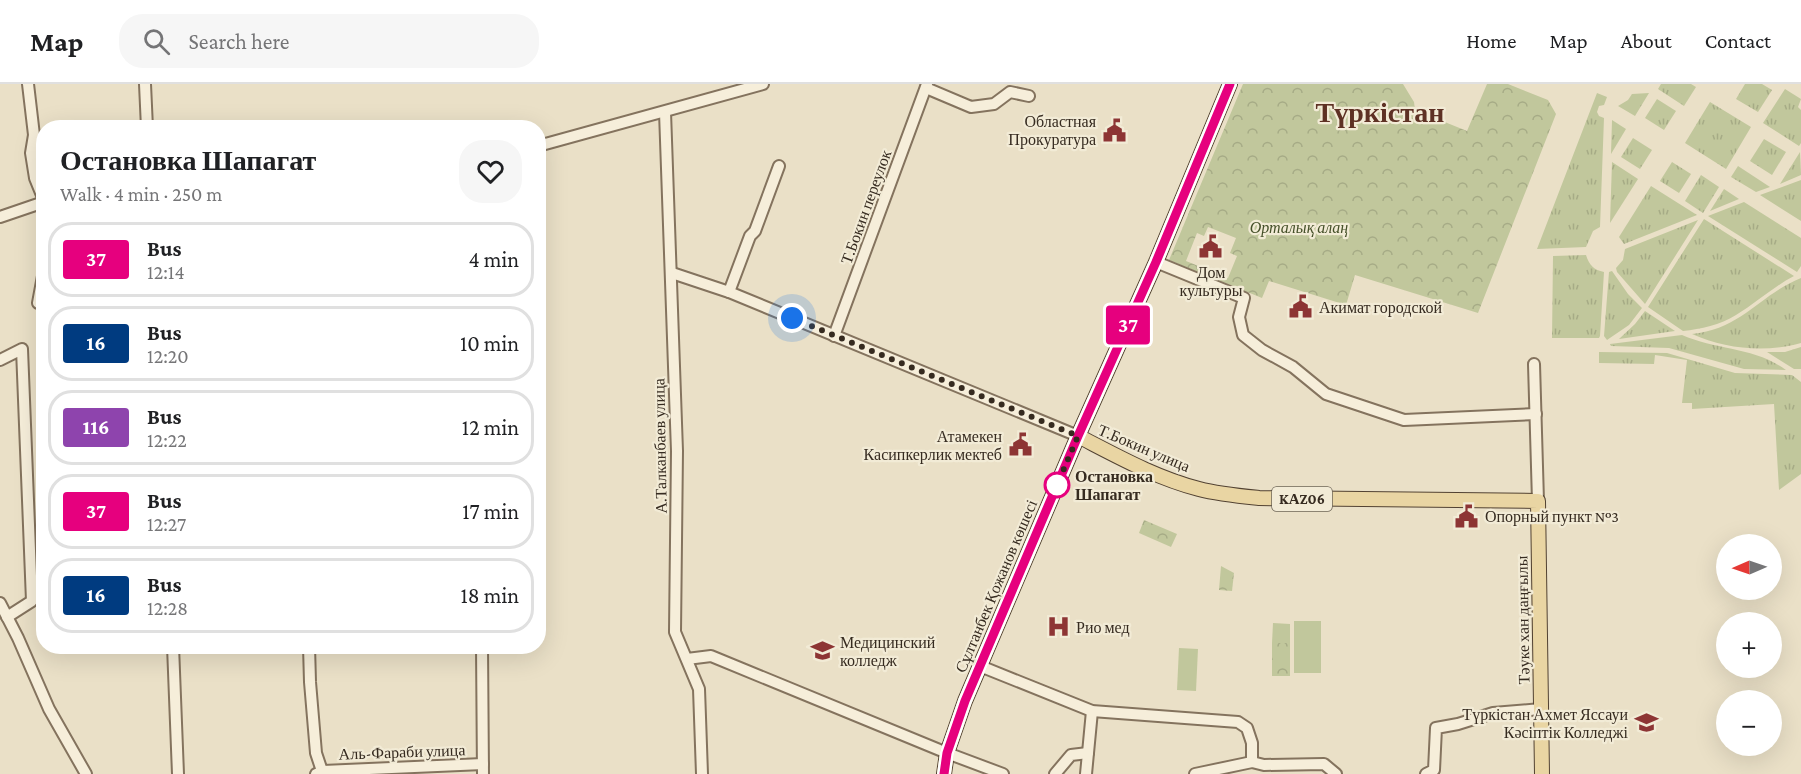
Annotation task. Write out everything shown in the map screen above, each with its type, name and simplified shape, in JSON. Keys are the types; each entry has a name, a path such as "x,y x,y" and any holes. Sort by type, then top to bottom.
{"main road":[{"name":"Сұлтанбек Қожанов көшесі","path":"944,774 947,753 965,701 1078,436 1156,262 1230,84"},
{"name":"Т.Бокин улица","path":"1078,436 1133,464 1198,488 1231,495 1259,498 1538,501"},
{"name":"Тәуке хан даңғылы","path":"1538,501 1542,774"}],"street":[{"path":"28,84 34,135 31,153 36,181"},
{"path":"145,84 147,120"},
{"path":"546,144 763,84"},
{"path":"927,86 971,107 994,104 1010,92 1029,96"},
{"name":"Т.Бокин переулок","path":"834,336 927,86"},
{"name":"А.Талканбаев улица","path":"665,112 676,451 675,632 699,689 702,774"},
{"path":"729,292 779,166"},
{"path":"0,216 36,204"},
{"path":"1156,262 1244,298 1239,317 1243,335 1262,350 1293,367 1326,394 1404,420 1536,414"},
{"name":"Т.Бокин улица","path":"672,273 729,292 1078,436"},
{"path":"0,360 22,350 32,601 7,617"},
{"path":"1534,364 1538,501"},
{"path":"0,603 49,710 86,774"},
{"path":"173,654 178,774"},
{"path":"309,654 316,753 320,773"},
{"path":"482,654 483,769"},
{"path":"687,659 711,656 1003,774"},
{"path":"980,666 1092,711 1238,722 1247,728 1252,742 1252,762"},
{"path":"1430,772 1436,728 1493,713 1541,709"},
{"path":"1086,774 1092,711"},
{"path":"1055,774 1071,755 1088,753"},
{"path":"1195,774 1252,762 1264,770 1324,764 1336,774"},
{"name":"Аль-Фараби улица","path":"320,773 483,769"}],"green space":[{"name":"Орталық алаң","path":"1243,84 1403,84 1414,102 1415,110 1467,131 1487,84 1508,84 1548,100 1556,114 1478,313 1355,275 1346,305 1269,281 1262,298 1169,260","holes":["1208,227 1236,238 1230,253 1237,256 1228,278 1186,261 1197,233 1204,236"]},
{"path":"1661,84 1691,84 1696,87 1684,106 1658,89"},
{"path":"1745,84 1762,84 1772,90 1758,112 1736,99"},
{"path":"1785,89 1801,99 1798,107 1801,110 1801,143 1799,146 1763,123"},
{"path":"1597,93 1607,97 1604,105 1599,106 1597,112 1604,118 1600,227 1593,231 1586,247 1537,249"},
{"path":"1649,93 1635,116 1618,106 1628,100 1632,94"},
{"path":"1657,99 1676,111 1664,130 1645,118"},
{"path":"1710,102 1751,127 1726,169 1685,143"},
{"path":"1612,120 1626,129 1611,154"},
{"path":"1633,138 1652,150 1640,169 1621,157"},
{"path":"1764,139 1786,152 1772,175 1750,161"},
{"path":"1800,152 1801,175 1780,184"},
{"path":"1612,162 1638,179 1610,223"},
{"path":"1672,162 1691,174 1679,193 1660,181"},
{"path":"1738,166 1770,187 1756,192 1731,177"},
{"path":"1701,175 1719,187 1703,213 1685,201"},
{"path":"1801,180 1801,221 1760,195"},
{"path":"1651,186 1697,215 1624,244 1619,237"},
{"path":"1724,189 1739,199 1710,211"},
{"path":"1744,202 1801,238 1801,266 1797,272 1708,216"},
{"path":"1704,219 1794,276 1724,321 1683,331 1648,307"},
{"path":"1698,220 1645,304 1617,272 1616,268 1623,260 1625,249"},
{"path":"1586,255 1592,266 1604,272 1600,336 1599,338 1552,338 1553,256"},
{"path":"1612,271 1628,294 1642,308 1629,325 1607,340 1604,336 1609,272"},
{"path":"1801,278 1801,343 1774,348 1746,348 1718,343 1692,334 1724,326 1773,293"},
{"path":"1645,311 1675,331 1619,339 1635,324"},
{"path":"1682,335 1761,357 1786,370 1744,369 1669,348 1611,346 1610,344"},
{"path":"1801,347 1801,369 1794,369 1767,352 1785,352"},
{"path":"1599,352 1667,353 1735,373 1792,375 1801,382 1801,474 1779,490 1774,404 1692,409 1692,403 1682,403 1687,360 1655,355 1654,364 1599,363"},
{"path":"1144,520 1177,534 1171,547 1139,533"},
{"path":"1221,566 1234,573 1232,591 1219,590"},
{"path":"1294,621 1321,621 1321,673 1294,673"},
{"path":"1273,623 1290,624 1290,643 1272,643"},
{"path":"1272,643 1290,643 1290,676 1272,676"},
{"path":"1179,648 1198,649 1196,691 1177,690"}],"bus line":[{"name":"37","path":"944,774 947,753 965,701 1078,436 1156,262 1230,84"}],"place":[{"name":"Областная Прокуратура","path":"1114,130"},
{"name":"Дом культуры","path":"1211,247"},
{"name":"Акимат городской","path":"1301,307"},
{"name":"Атамекен Касипкерлик мектеб","path":"1020,445"},
{"name":"Остановка Шапагат","path":"1057,485"},
{"name":"Опорный пункт №3","path":"1467,516"},
{"name":"Рио мед","path":"1058,627"},
{"name":"Медицинский колледж","path":"822,651"},
{"name":"Түркістан Ахмет Яссауи Кәсіптік Колледжі","path":"1646,723"}],"district":[{"name":"Түркістан","path":"1380,112"}],"route":[{"path":"792,318 1078,436 1057,485"}]}
